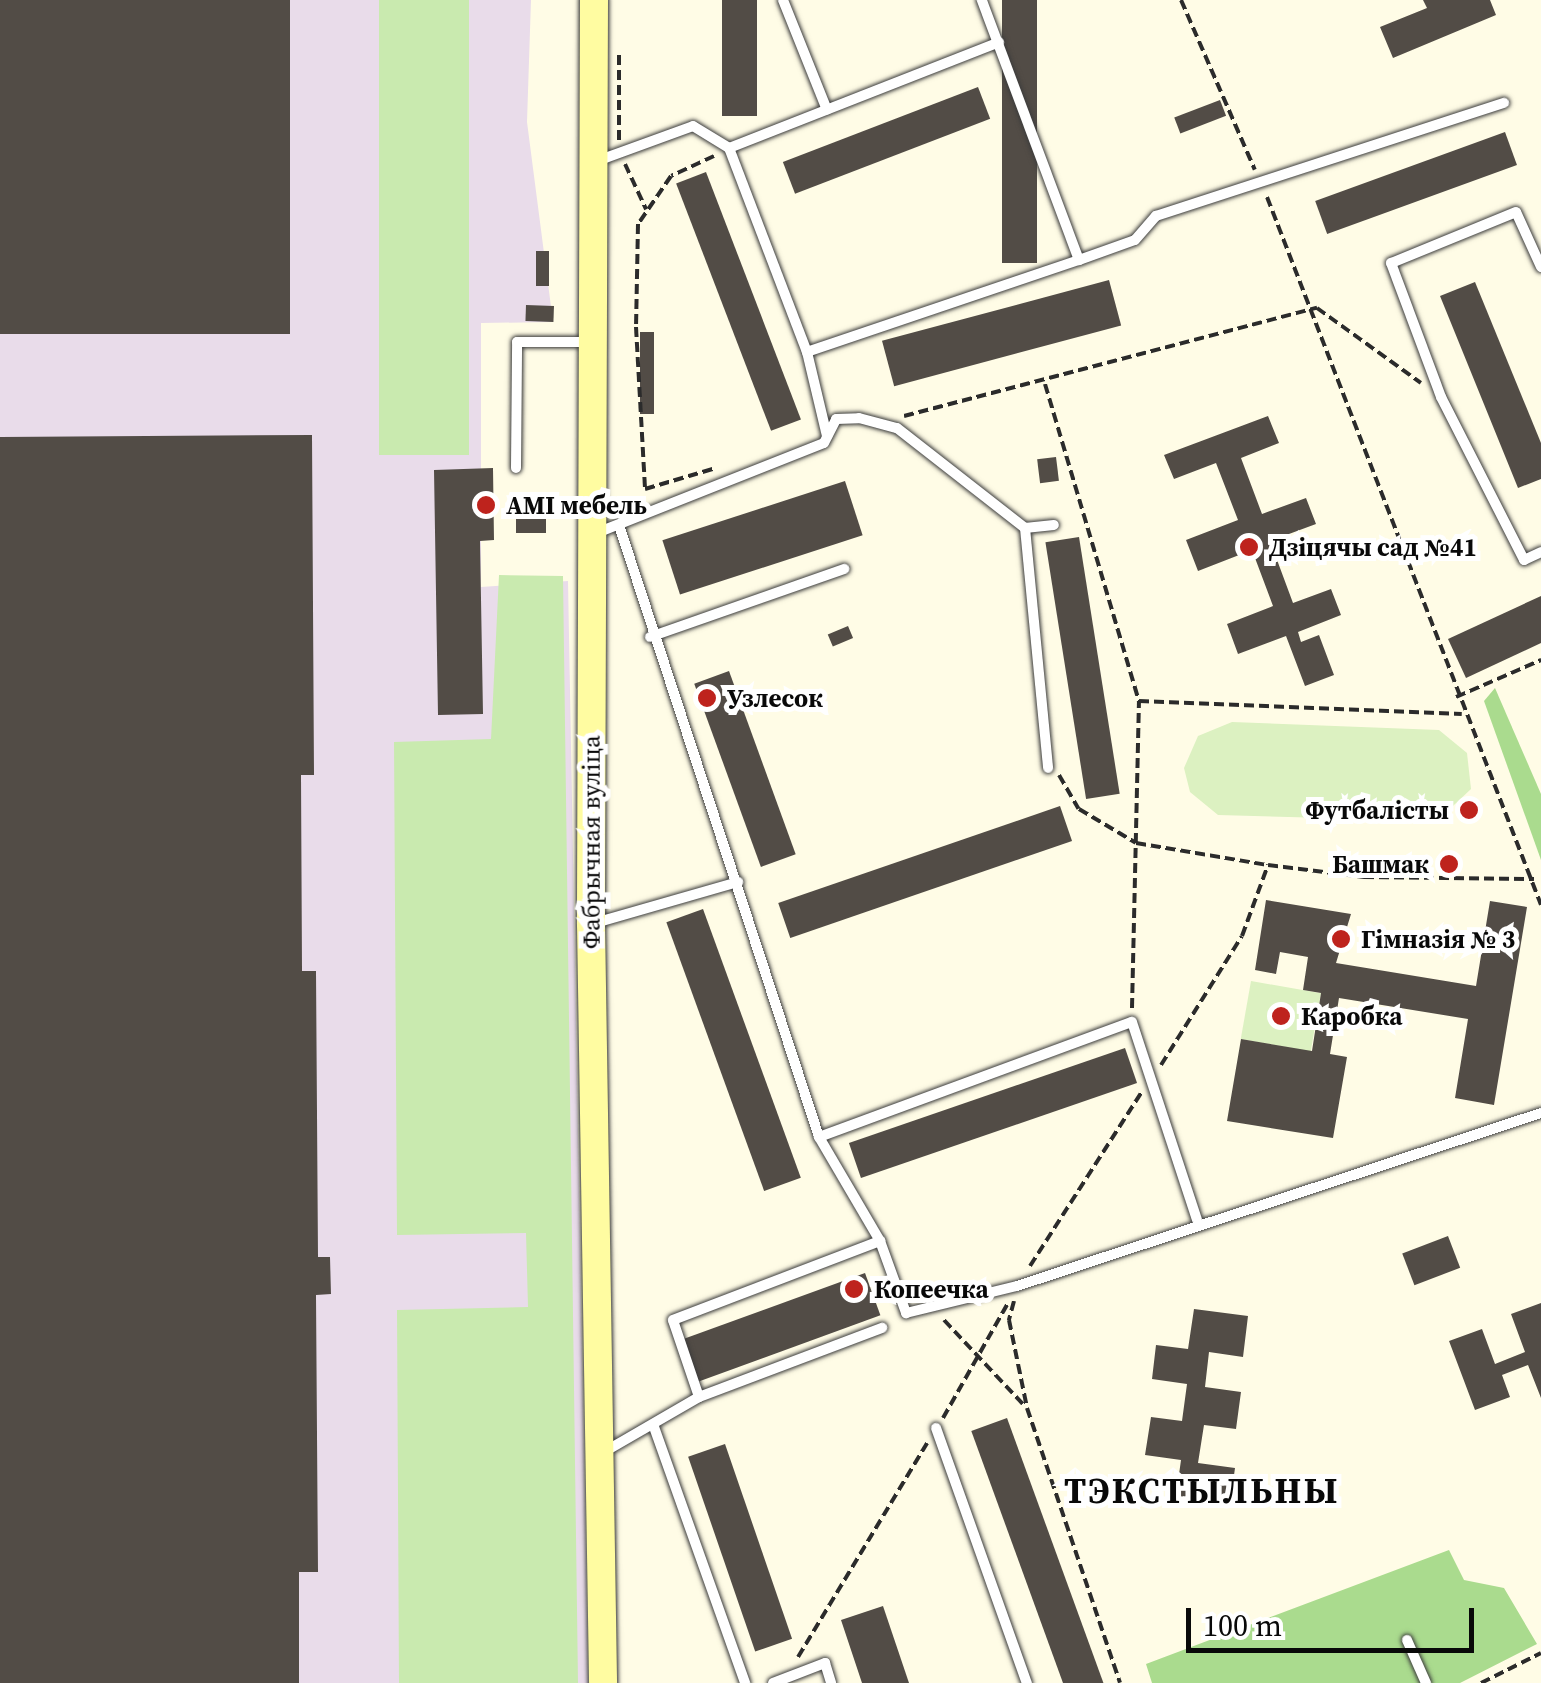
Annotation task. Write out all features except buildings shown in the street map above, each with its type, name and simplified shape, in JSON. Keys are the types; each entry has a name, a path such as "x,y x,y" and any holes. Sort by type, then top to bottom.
{"main road":[{"name":"Фабрычная вуліца","path":"594,0 608,157 594,342 590,924 603,1683"}],"lane":[{"path":"783,0 826,110"},
{"path":"982,0 1078,260"},
{"path":"729,148 999,42"},
{"path":"807,352 1135,240 1156,216 1504,103"},
{"path":"608,157 693,126 729,148 807,352 827,436"},
{"path":"1541,268 1516,212 1391,263 1440,398 1524,560 1541,552"},
{"path":"516,468 517,342 594,342"},
{"path":"592,534 620,526 827,436 836,419 878,423 1025,528 1054,525"},
{"path":"620,526 650,636 738,882 819,1136 880,1241 906,1313 1018,1286 1197,1220 1541,1112"},
{"path":"1025,528 1051,767"},
{"path":"650,636 844,569"},
{"path":"590,924 738,882"},
{"path":"819,1136 1132,1022 1197,1220"},
{"path":"698,1397 672,1320 880,1241"},
{"path":"599,1454 654,1427 698,1397 882,1328"},
{"path":"654,1427 745,1683"},
{"path":"936,1428 1027,1683"},
{"path":"1408,1640 1426,1683"},
{"path":"779,1681 825,1663 831,1683"}],"path":[{"path":"1181,0 1317,308 1462,714 1488,748 1541,905"},
{"path":"619,38 608,157 647,211"},
{"path":"729,148 671,176 638,224 636,326 645,489 736,463"},
{"path":"878,423 1317,308"},
{"path":"1317,308 1440,398"},
{"path":"1044,382 1139,701 1132,1022"},
{"path":"1456,698 1541,660"},
{"path":"1139,701 1462,714"},
{"path":"1051,767 1079,809 1136,843 1364,878 1534,879"},
{"path":"779,1681 980,1356 1018,1286 1242,936 1268,865"},
{"path":"1018,1286 1009,1320 1026,1408 1120,1683"},
{"path":"932,1307 1026,1408"},
{"path":"1481,1683 1541,1653"}],"shaded area":[{"path":"0,0 531,0 527,122 553,322 481,323 481,587 568,581 588,1683 0,1683"}],"green space":[{"path":"379,0 469,0 469,455 379,455"},
{"path":"499,575 563,576 578,1683 399,1683 397,1310 528,1307 526,1233 397,1235 394,742 491,739"},
{"path":"1495,688 1541,794 1541,860 1484,701"},
{"path":"1232,722 1439,730 1467,753 1471,789 1437,821 1218,815 1190,792 1184,768 1198,736"},
{"name":"Каробка","path":"1251,981 1321,993 1311,1051 1241,1039"},
{"path":"1449,1550 1464,1580 1504,1588 1537,1644 1460,1683 1152,1683 1146,1664"}],"place":[{"name":"AMI мебель","path":"486,505"},
{"name":"Дзіцячы сад №41","path":"1249,547"},
{"name":"Узлесок","path":"707,698"},
{"name":"Футбалісты","path":"1469,810"},
{"name":"Башмак","path":"1449,864"},
{"name":"Гімназія № 3","path":"1341,939"},
{"name":"Каробка","path":"1281,1016"},
{"name":"Копеечка","path":"854,1289"}],"district":[{"name":"ТЭКСТЫЛЬНЫ","path":"1202,1491"}]}
